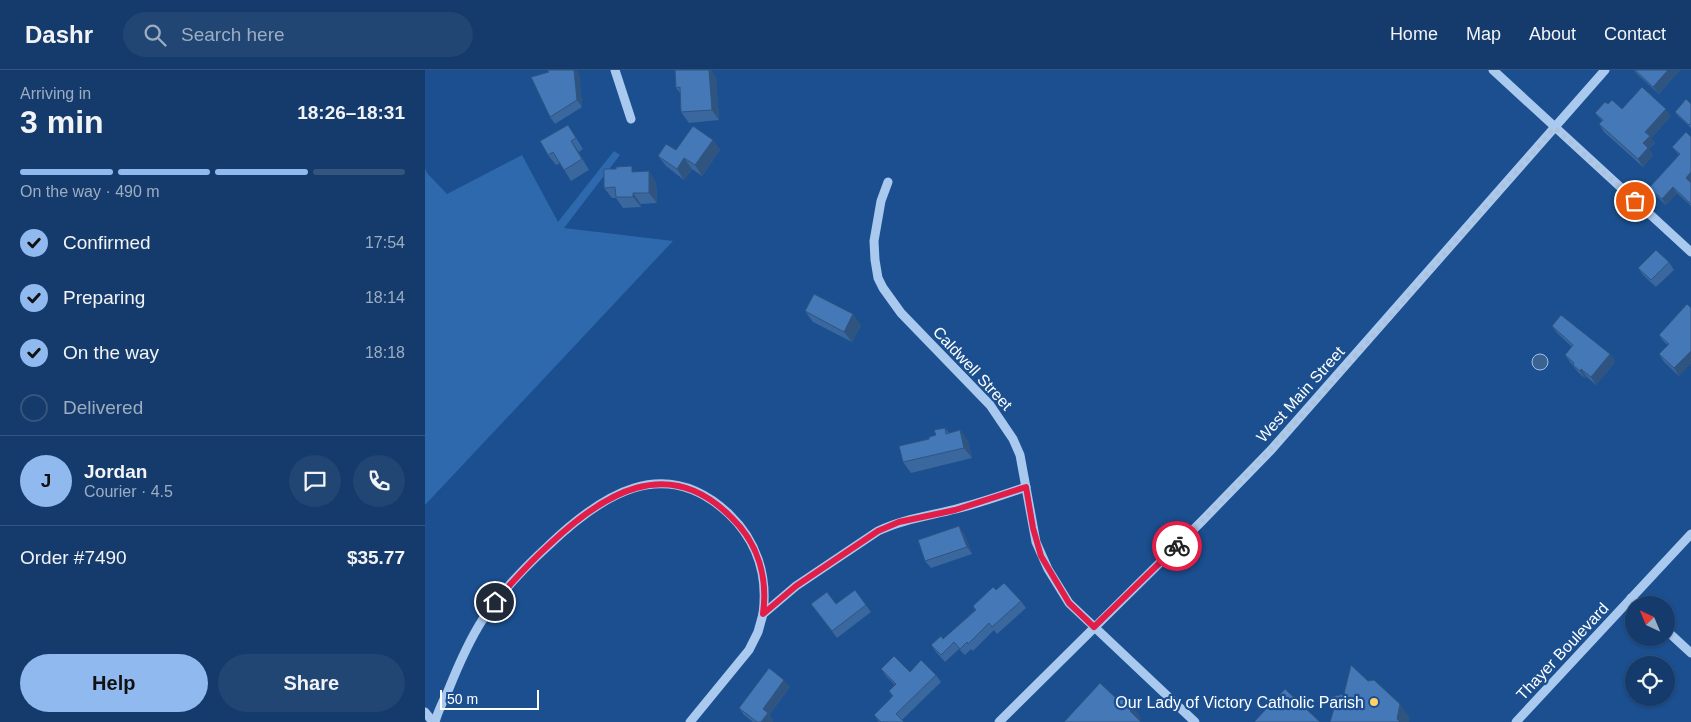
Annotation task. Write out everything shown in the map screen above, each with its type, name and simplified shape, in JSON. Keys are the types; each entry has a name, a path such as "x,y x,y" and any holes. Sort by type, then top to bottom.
{"street":[{"path":"615,70 631,119"},
{"path":"1493,70 1691,252"},
{"name":"West Main Street","path":"999,722 1271,450 1605,70"},
{"name":"Caldwell Street","path":"889,182 881,201 874,241 875,260 880,283 901,312 998,415 1013,439 1020,455 1033,528 1041,556 1069,603 1195,722"},
{"path":"425,712 434,722 471,638 504,591 534,559 574,521 609,499 638,487 664,484 692,490 711,500 734,519 747,535 758,556 765,586 763,614 758,632 749,650 690,722"},
{"path":"763,614 796,586 878,531 899,522 955,510 1026,487"},
{"name":"Thayer Boulevard","path":"1633,596 1691,534"},
{"name":"Thayer Boulevard","path":"1516,722 1625,604"},
{"path":"1675,638 1691,653"}],"shaded area":[{"path":"614,151 620,155 564,228 673,241 425,505 425,168 427,173 447,194 522,155 558,222"},
{"path":"1537,354 1543,354 1548,359 1546,368 1537,370 1532,365 1532,359"}],"building":[{"path":"547,70 574,70 577,100 550,117 531,77 549,72"},
{"path":"675,70 709,70 712,110 681,112 680,87 676,88"},
{"path":"1635,70 1668,70 1653,87"},
{"path":"1642,87 1666,109 1645,132 1650,136 1643,143 1648,148 1638,159 1599,124 1603,120 1595,113 1605,102 1608,104 1612,100 1622,109"},
{"path":"1686,99 1691,104 1691,123 1689,125 1675,112"},
{"path":"568,125 576,138 571,141 582,159 564,170 553,152 548,155 540,141"},
{"path":"693,126 713,140 695,165 684,158 677,169 658,156 666,144 676,150"},
{"path":"1686,132 1691,137 1691,172 1686,178 1691,183 1691,204 1673,187 1662,199 1649,188 1680,154 1672,147"},
{"path":"632,166 632,172 649,171 649,193 633,193 633,197 616,197 615,187 604,188 604,169"},
{"path":"1656,250 1669,262 1651,280 1638,268"},
{"path":"814,294 853,314 844,332 805,311"},
{"path":"1687,304 1691,308 1691,351 1674,368 1659,354 1669,344 1659,335"},
{"path":"1561,315 1610,354 1591,377 1581,369 1580,371 1565,355 1573,345 1552,326"},
{"path":"945,428 946,434 960,430 964,448 903,462 899,446 929,439 929,437 936,435 934,430"},
{"path":"959,526 967,547 925,561 918,540"},
{"path":"1004,583 1021,601 992,627 989,623 968,644 967,642 960,649 954,642 941,655 931,645 941,636 943,639 976,610 973,606 993,587 996,590"},
{"path":"855,590 866,605 832,631 811,604 827,592 836,604"},
{"path":"894,656 910,672 921,660 936,675 896,714 904,722 881,722 874,715 893,696 889,691 896,684 881,669"},
{"path":"1351,665 1368,681 1374,680 1400,704 1397,719 1400,722 1330,722 1335,705 1327,698 1344,694"},
{"path":"769,668 784,680 763,709 768,713 761,722 757,722 739,708"},
{"path":"1100,683 1117,699 1121,695 1134,707 1130,711 1141,722 1064,722"},
{"path":"1285,689 1320,722 1254,722"}],"way so far":[{"path":"1177,546 1305,412 1555,128 1635,201"}],"place":[{"name":"Our Lady of Victory Catholic Parish","path":"1374,702"}],"route":[{"path":"495,602 534,559 574,521 595,506 623,492 649,485 664,484 678,486 702,494 728,513 739,525 753,545 762,570 765,586 763,614 796,586 878,531 899,522 955,510 1026,487 1036,542 1041,556 1069,603 1094,627 1177,546"}]}
